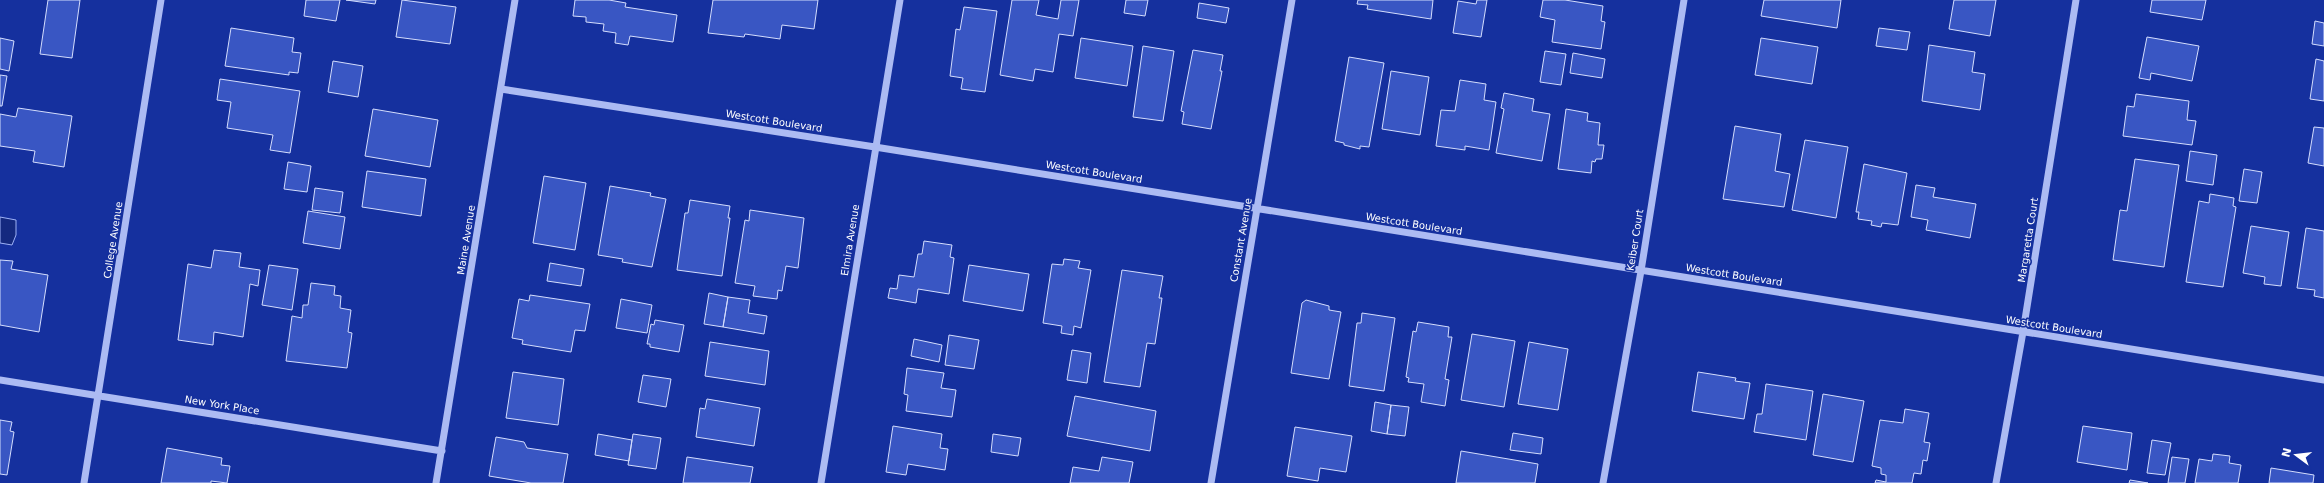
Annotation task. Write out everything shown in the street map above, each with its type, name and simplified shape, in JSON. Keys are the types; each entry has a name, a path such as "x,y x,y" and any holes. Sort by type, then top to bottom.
{"street":[{"name":"College Avenue","path":"84,483 162,0"},
{"name":"Maine Avenue","path":"436,483 515,0"},
{"name":"Elmira Avenue","path":"821,483 900,0"},
{"name":"Constant Avenue","path":"1210,483 1292,0"},
{"name":"Keiber Court","path":"1602,483 1641,270 1684,0"},
{"name":"Margaretta Court","path":"1996,483 2023,332 2076,0"},
{"name":"Westcott Boulevard","path":"501,89 875,147 2324,380"},
{"name":"New York Place","path":"0,380 442,451"}],"shaded area":[{"path":"0,217 16,220 16,235 12,245 0,243"}],"building":[{"path":"48,0 80,0 72,58 40,54"},
{"path":"306,0 340,0 336,21 304,16"},
{"path":"346,0 376,0 375,4"},
{"path":"402,0 456,7 450,44 396,37"},
{"path":"575,0 609,0 626,3 625,7 677,15 673,42 630,36 628,45 615,43 616,33 603,31 604,24 586,22 586,17 573,16"},
{"path":"713,0 818,0 814,29 782,25 780,39 745,34 744,37 708,33"},
{"path":"1012,0 1039,0 1036,15 1058,19 1061,0 1079,0 1073,36 1059,34 1053,72 1035,69 1033,81 1000,75"},
{"path":"1126,0 1148,0 1145,16 1124,13"},
{"path":"1358,0 1433,0 1431,19 1367,9 1368,5 1357,4"},
{"path":"1477,0 1487,0 1481,37 1453,33 1458,1 1476,4"},
{"path":"1543,0 1565,0 1603,6 1601,21 1605,22 1601,49 1552,42 1555,20 1540,17"},
{"path":"1764,0 1841,0 1837,28 1761,16"},
{"path":"1954,0 1996,0 1990,36 1949,29"},
{"path":"2152,0 2206,0 2202,20 2150,12"},
{"path":"1199,3 1229,8 1226,23 1197,18"},
{"path":"964,7 997,11 985,92 961,89 963,78 950,76 956,29 960,30"},
{"path":"2315,21 2324,23 2324,46 2312,44"},
{"path":"231,28 294,38 292,52 301,53 298,73 289,72 289,75 225,66"},
{"path":"1879,28 1910,32 1907,50 1876,46"},
{"path":"2147,37 2199,46 2192,81 2151,73 2150,80 2139,78"},
{"path":"0,38 14,41 9,71 0,69"},
{"path":"1081,38 1133,46 1127,86 1075,78"},
{"path":"1761,38 1818,47 1812,84 1755,75"},
{"path":"1929,45 1975,52 1972,72 1985,74 1980,110 1922,101"},
{"path":"1143,46 1174,51 1163,121 1133,117"},
{"path":"1193,50 1223,55 1220,71 1222,71 1211,129 1182,124 1184,112 1181,111"},
{"path":"1545,51 1566,54 1561,85 1540,82"},
{"path":"1573,53 1605,59 1602,78 1570,73"},
{"path":"1349,57 1384,63 1369,147 1360,146 1360,149 1335,141"},
{"path":"2316,59 2324,61 2324,101 2310,99"},
{"path":"333,61 363,66 358,97 328,92"},
{"path":"1391,71 1429,77 1420,135 1382,129"},
{"path":"0,75 7,76 2,106 0,106"},
{"path":"220,79 300,91 290,153 270,150 273,135 227,128 231,102 217,100"},
{"path":"1460,80 1486,84 1484,100 1496,102 1489,150 1465,146 1465,150 1436,146 1441,110 1455,111"},
{"path":"1504,93 1534,99 1532,111 1550,114 1542,161 1496,153 1504,109 1501,108"},
{"path":"2136,94 2189,101 2187,120 2196,121 2192,145 2123,136 2127,106 2134,107"},
{"path":"18,108 72,116 64,167 33,162 35,151 0,146 0,114 16,117"},
{"path":"373,109 438,120 430,167 365,156"},
{"path":"1566,109 1588,113 1587,121 1600,123 1598,145 1604,145 1602,159 1596,159 1595,162 1592,161 1591,173 1558,169"},
{"path":"1735,126 1781,134 1775,171 1790,174 1784,207 1723,199"},
{"path":"2314,127 2324,128 2324,166 2308,163"},
{"path":"1805,140 1848,147 1836,218 1792,210"},
{"path":"2190,151 2217,155 2213,185 2186,181"},
{"path":"2135,159 2179,165 2164,267 2113,260 2120,210 2127,211"},
{"path":"288,162 311,166 307,192 284,189"},
{"path":"1864,164 1907,173 1898,225 1882,223 1881,227 1871,225 1872,221 1858,219 1859,212 1856,212"},
{"path":"2244,169 2262,172 2257,203 2239,201"},
{"path":"367,171 426,179 421,216 362,207"},
{"path":"544,176 586,183 575,250 533,243"},
{"path":"1916,185 1935,188 1933,197 1976,204 1970,238 1926,230 1928,220 1911,217"},
{"path":"610,186 651,193 650,196 666,199 652,267 622,262 623,259 598,255"},
{"path":"315,188 343,192 340,213 312,210"},
{"path":"2210,194 2234,198 2233,206 2236,207 2223,287 2186,282 2199,201 2209,203"},
{"path":"690,200 730,206 728,218 730,218 722,276 677,270 685,213 688,213"},
{"path":"750,210 804,218 798,268 786,266 782,291 778,290 777,299 753,296 755,286 735,283 745,220 749,221"},
{"path":"308,211 345,217 340,249 303,243"},
{"path":"2251,226 2289,232 2281,286 2264,284 2265,277 2243,273"},
{"path":"2306,228 2324,231 2324,298 2314,296 2315,290 2297,288"},
{"path":"924,241 952,245 950,257 954,258 949,294 918,289 916,303 888,298 890,288 897,289 899,275 914,277 918,254 922,254"},
{"path":"214,250 241,253 239,267 260,270 258,286 250,284 243,337 214,332 213,345 178,340 188,264 211,268"},
{"path":"1064,259 1080,261 1078,268 1091,270 1081,328 1074,326 1073,335 1061,333 1062,326 1043,323 1052,264 1063,265"},
{"path":"0,260 13,261 11,269 48,275 39,332 0,325"},
{"path":"550,263 584,269 581,286 547,281"},
{"path":"269,265 298,269 292,310 262,305"},
{"path":"969,265 1029,274 1023,311 963,301"},
{"path":"1122,270 1163,276 1159,298 1162,298 1155,344 1147,343 1140,387 1104,382"},
{"path":"311,283 335,286 334,295 341,296 340,308 351,310 348,332 352,333 347,368 286,361 292,316 302,318 303,305 308,305"},
{"path":"709,293 728,297 723,327 704,324"},
{"path":"530,295 590,304 585,331 575,330 571,352 522,344 523,340 512,338 519,299 529,301"},
{"path":"728,297 750,300 748,313 767,316 764,334 723,327"},
{"path":"621,299 652,305 647,333 616,328"},
{"path":"1306,300 1329,306 1329,310 1341,312 1329,379 1291,373 1302,303"},
{"path":"1362,313 1395,318 1384,391 1349,386 1357,323 1361,323"},
{"path":"655,320 684,325 679,352 650,347 650,344 647,344 651,324 654,325"},
{"path":"1418,322 1449,327 1448,337 1452,337 1445,379 1449,380 1445,406 1421,402 1424,384 1408,382 1409,378 1406,377 1413,331 1416,332"},
{"path":"1472,334 1515,341 1504,407 1461,400"},
{"path":"949,335 979,340 974,369 945,365"},
{"path":"914,339 942,345 939,362 911,356"},
{"path":"710,342 769,351 765,385 705,376"},
{"path":"1529,342 1568,349 1558,410 1518,404"},
{"path":"1072,350 1091,353 1087,383 1067,380"},
{"path":"907,368 944,373 941,388 956,390 952,417 906,411 908,395 904,394"},
{"path":"513,372 564,379 558,425 506,418"},
{"path":"1698,372 1736,378 1735,381 1750,383 1744,419 1692,411"},
{"path":"643,375 671,379 666,407 638,402"},
{"path":"1766,384 1813,391 1806,440 1754,432 1757,414 1762,414"},
{"path":"1823,394 1864,401 1853,462 1813,455"},
{"path":"1075,396 1156,411 1150,451 1067,436"},
{"path":"707,399 760,408 754,446 696,437 700,408 705,409"},
{"path":"1375,402 1391,405 1387,434 1371,431"},
{"path":"1391,405 1409,407 1405,436 1387,434"},
{"path":"1905,409 1929,413 1924,442 1930,443 1927,461 1923,460 1921,474 1914,473 1912,483 1875,483 1876,480 1886,482 1886,475 1881,474 1881,468 1872,466 1880,420 1903,423"},
{"path":"0,420 12,422 10,431 14,432 7,475 0,474"},
{"path":"893,426 942,434 940,448 948,449 945,470 908,464 906,475 886,472"},
{"path":"2083,426 2132,433 2127,470 2077,462"},
{"path":"1295,427 1352,436 1346,472 1320,468 1318,481 1287,476"},
{"path":"1513,433 1543,438 1541,454 1510,450"},
{"path":"598,434 632,440 629,461 595,455"},
{"path":"633,434 661,438 656,469 628,465"},
{"path":"993,434 1021,438 1018,456 991,452"},
{"path":"496,437 524,442 527,448 568,454 563,483 531,483 489,476"},
{"path":"2152,440 2171,443 2165,475 2147,473"},
{"path":"167,448 222,458 221,465 230,466 227,483 211,481 211,483 161,483"},
{"path":"1461,451 1538,464 1535,483 1456,483"},
{"path":"2213,454 2230,456 2229,463 2241,465 2238,483 2195,483 2199,459 2212,461"},
{"path":"687,457 753,467 750,483 683,483"},
{"path":"1102,457 1133,462 1129,483 1070,483 1073,467 1099,471"},
{"path":"2172,457 2189,459 2185,483 2168,483"},
{"path":"2271,468 2314,475 2313,483 2269,483"},
{"path":"2130,480 2148,483 2129,483"}]}
